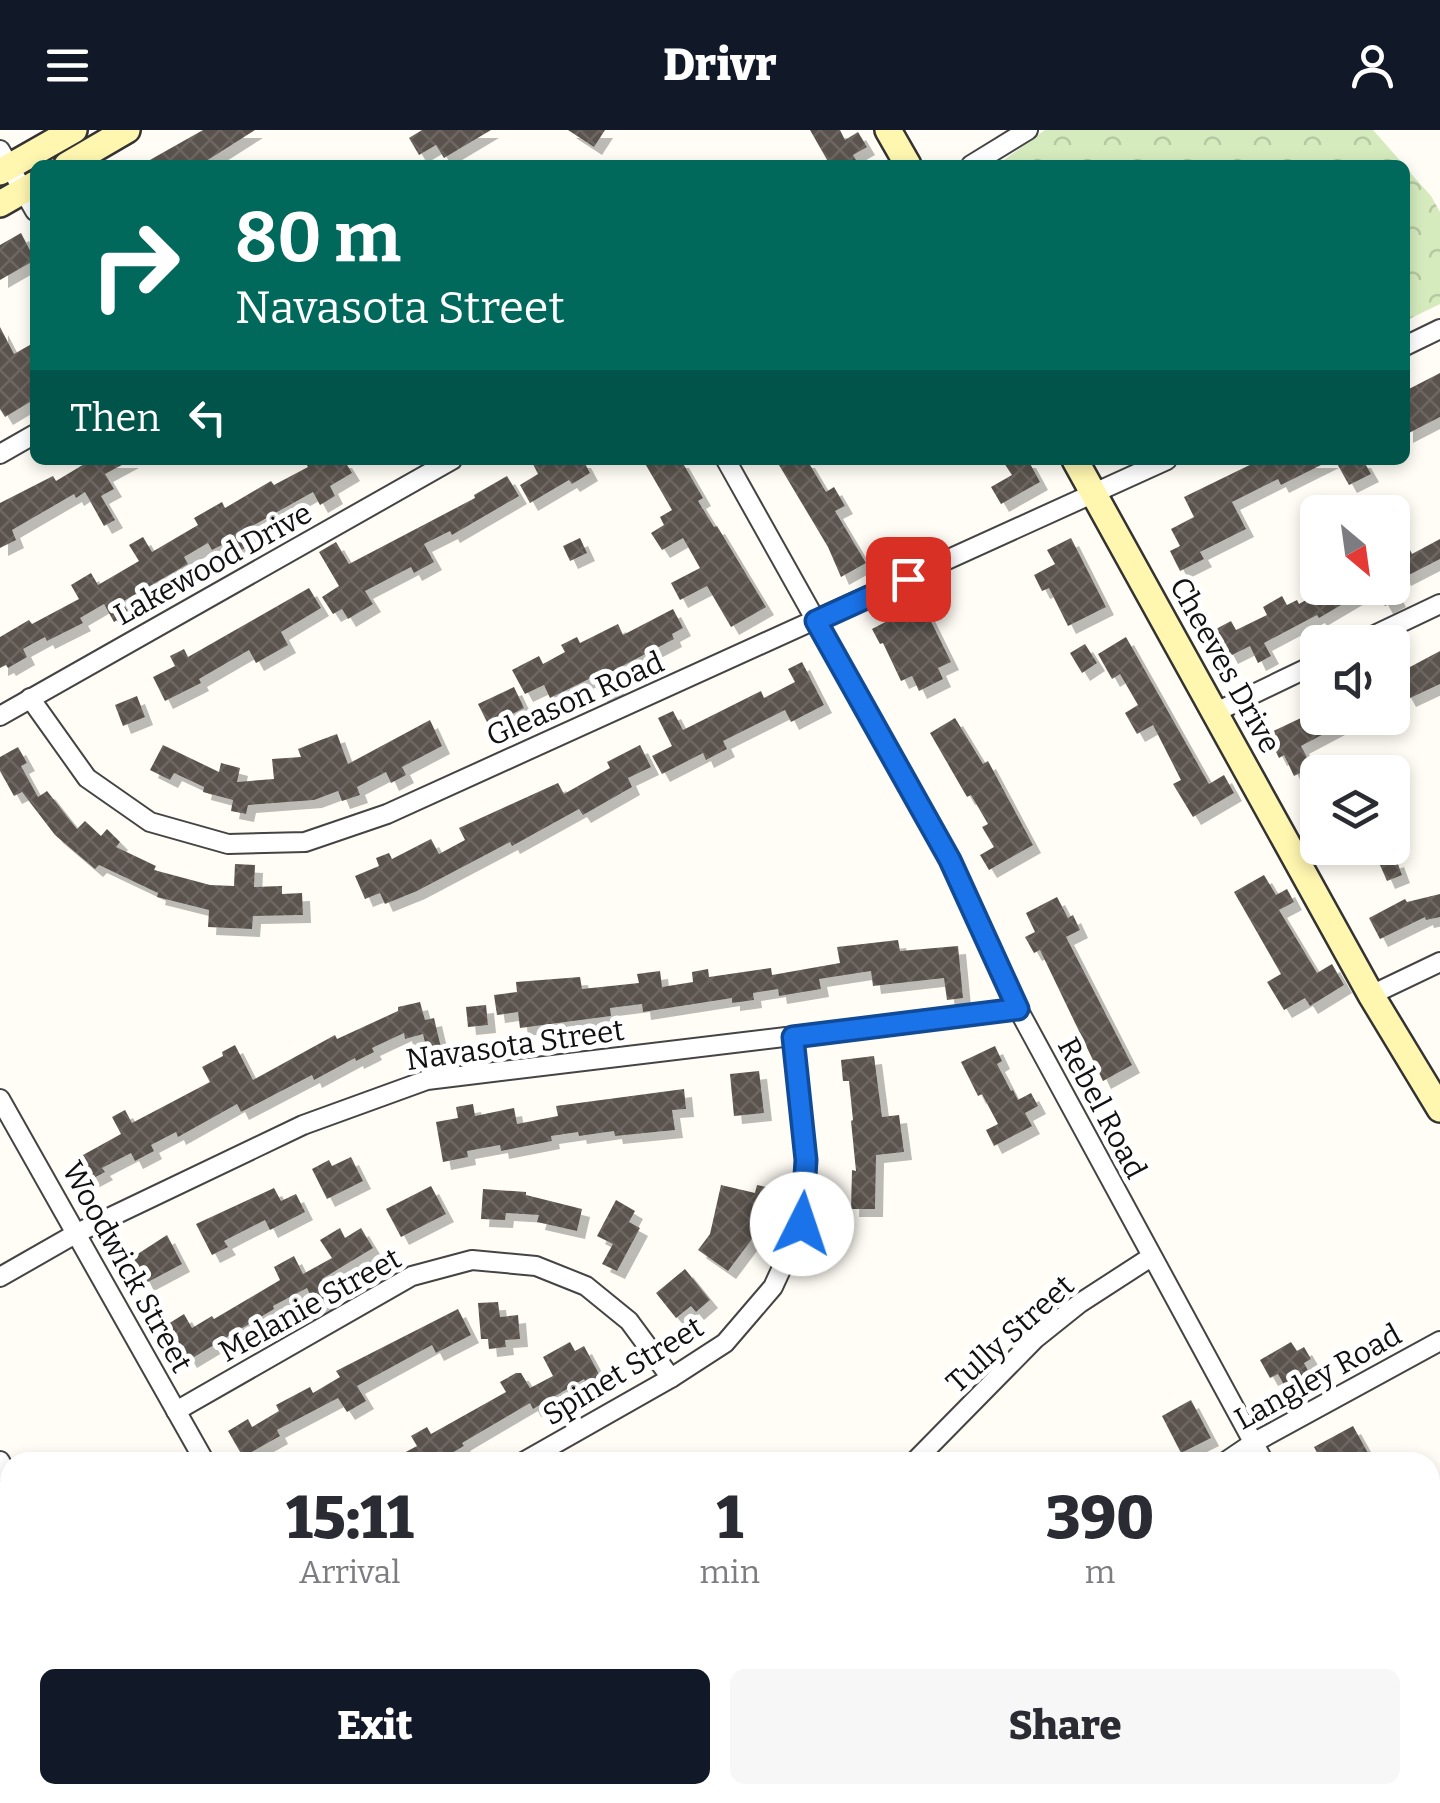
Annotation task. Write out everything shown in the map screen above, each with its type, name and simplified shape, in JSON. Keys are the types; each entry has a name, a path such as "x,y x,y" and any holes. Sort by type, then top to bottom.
{"street":[{"path":"30,194 3,163 74,130"},
{"path":"76,160 128,130"},
{"path":"888,130 905,160"},
{"path":"979,160 1028,130"},
{"path":"0,204 30,195"},
{"path":"1410,344 1440,330"},
{"path":"0,454 30,437"},
{"name":"Lakewood Drive","path":"0,716 443,465"},
{"name":"Rebel Road","path":"729,465 950,860 1018,1009 1258,1452"},
{"name":"Cheeves Drive","path":"1078,465 1371,995 1440,1109"},
{"name":"Gleason Road","path":"30,698 86,778 150,822 228,844 305,842 387,814 1155,465"},
{"path":"1396,625 1440,604"},
{"path":"1214,713 1300,672"},
{"path":"1371,995 1440,962"},
{"name":"Navasota Street","path":"0,1277 76,1233 303,1125 427,1080 1018,1009"},
{"name":"Spinet Street","path":"541,1452 725,1343 773,1288 802,1224 806,1160 793,1037"},
{"name":"Woodwick Street","path":"0,1099 199,1452"},
{"name":"Tully Street","path":"924,1452 1036,1340 1080,1302 1151,1258"},
{"name":"Melanie Street","path":"176,1411 412,1276 472,1260 536,1266 586,1286 628,1321 671,1378"},
{"name":"Langley Road","path":"1240,1452 1440,1340"}],"green space":[{"path":"1045,130 1373,130 1400,160 1004,160"},
{"path":"1410,173 1440,212 1440,304 1410,319"}],"building":[{"path":"203,130 255,130 208,160 150,160"},
{"path":"422,130 491,130 444,158 436,145 419,155 409,138"},
{"path":"568,130 605,130 594,147"},
{"path":"810,130 840,130 845,140 858,132 867,147 853,155 856,160 827,160"},
{"path":"21,233 30,250 30,263 0,280 0,245"},
{"path":"0,327 14,354 30,345 30,402 5,417 0,409"},
{"path":"1440,373 1440,417 1410,432 1410,388"},
{"path":"83,465 122,465 105,474 114,489 101,496 115,520 104,526 85,492 76,498 74,494 12,530 16,540 0,548 0,503 53,476 56,481"},
{"path":"347,465 352,473 330,486 335,496 320,505 313,492 247,529 254,543 238,552 232,540 212,550 208,543 184,557 188,564 122,602 129,613 114,622 104,604 80,618 83,623 47,641 45,637 23,649 27,657 8,668 0,668 0,637 79,599 71,585 91,573 98,585 139,561 129,545 143,537 152,552 198,525 194,518 222,502 225,508 271,481 274,485 308,467"},
{"path":"534,465 586,465 590,473 572,484 569,480 530,503 520,485 538,474"},
{"path":"646,465 684,465 703,498 698,501 766,607 731,627 707,586 680,600 671,583 700,568 683,538 662,550 651,533 664,525 660,517 672,510"},
{"path":"779,465 810,465 826,492 834,487 845,506 835,511 866,563 841,577 828,547"},
{"path":"1005,465 1031,465 1040,482 1001,504 991,487 1012,475"},
{"path":"1250,465 1321,465 1281,485 1278,479 1232,502 1246,529 1200,552 1204,559 1180,571 1170,551 1180,546 1171,529 1194,517 1184,497"},
{"path":"1338,465 1366,465 1371,474 1349,485"},
{"path":"507,476 519,496 452,535 450,531 424,544 434,562 414,573 411,567 365,591 373,604 348,619 342,609 333,614 322,597 339,586 319,552 336,542 349,564 475,498 474,495"},
{"path":"580,538 587,553 570,561 563,546"},
{"path":"1071,538 1106,607 1068,626 1049,588 1042,591 1034,575 1055,564 1047,550"},
{"path":"1440,539 1440,559 1410,574 1410,550 1412,554"},
{"path":"309,588 321,608 281,632 288,645 256,663 249,650 199,679 201,683 165,701 153,677 175,666 170,656 184,649 188,657"},
{"path":"1282,596 1287,605 1297,600 1299,604 1341,605 1264,643 1271,656 1258,663 1250,646 1230,656 1216,629 1231,621 1236,630 1267,615 1263,607"},
{"path":"922,603 951,662 938,668 943,679 919,691 912,676 901,681 872,629"},
{"path":"673,609 683,628 672,634 674,639 609,673 616,687 600,695 591,678 550,698 544,685 525,694 512,670 539,656 543,664 565,652 561,645 577,637 580,643 618,624 623,635"},
{"path":"1126,637 1209,784 1224,775 1234,793 1193,817 1173,784 1181,780 1153,725 1137,734 1125,713 1138,705 1120,674 1112,679 1098,654"},
{"path":"1085,644 1097,663 1082,673 1070,653"},
{"path":"1440,651 1440,684 1410,698 1410,667"},
{"path":"802,662 824,705 791,722 785,710 723,741 727,749 706,760 703,753 662,774 652,756 672,746 658,718 673,711 683,730 761,691 764,698 795,682 788,669"},
{"path":"514,687 524,708 489,726 478,704"},
{"path":"137,696 145,717 123,726 115,705"},
{"path":"955,718 983,764 988,761 1033,845 989,870 980,855 994,847 982,827 988,824 971,795 967,797 930,733"},
{"path":"1300,718 1300,735 1322,735 1301,746 1306,755 1300,755 1300,773 1294,776 1267,734"},
{"path":"430,720 442,746 402,767 406,775 391,783 386,772 357,787 360,795 342,801 338,791 314,800 248,805 246,814 231,811 233,800 203,792 204,787 174,773 170,780 150,770 163,745 219,772 221,763 240,768 237,782 274,779 272,759 301,757 298,749 318,741 337,734 348,764"},
{"path":"640,745 651,767 628,778 632,787 583,815 579,809 512,846 510,842 385,904 380,893 365,899 355,876 379,866 376,858 389,853 392,859 431,839 439,854 465,840 459,828 558,783 564,794 610,768 607,762"},
{"path":"18,747 27,763 21,766 38,797 47,791 77,829 85,821 101,836 107,829 120,842 116,847 156,866 154,870 210,885 234,886 235,864 255,865 254,887 282,886 282,894 302,893 303,915 253,916 252,929 208,927 209,910 157,897 158,893 99,865 95,869 55,835 22,792 14,796 0,771 0,757"},
{"path":"1380,865 1398,865 1402,875 1387,881"},
{"path":"1264,875 1276,895 1287,889 1294,902 1279,910 1317,973 1332,964 1344,985 1310,1006 1305,998 1284,1010 1267,982 1281,974 1234,892"},
{"path":"1440,894 1440,917 1425,917 1380,939 1369,918 1405,899 1407,902"},
{"path":"1057,897 1080,930 1066,937 1132,1065 1103,1081 1040,950 1034,953 1025,937 1035,932 1026,913"},
{"path":"898,940 900,951 958,946 963,998 947,1000 944,978 873,986 871,971 819,979 821,989 779,996 778,989 753,993 754,1000 732,1003 732,998 643,1012 642,1004 610,1008 611,1016 520,1028 518,1012 497,1015 494,995 517,992 516,982 580,977 582,989 639,983 637,974 660,971 662,987 693,982 692,972 708,969 709,977 771,968 772,975 840,963 837,947"},
{"path":"420,1002 425,1020 434,1018 442,1052 428,1056 423,1034 405,1039 404,1033 372,1048 374,1052 356,1061 355,1058 314,1080 312,1075 241,1112 237,1104 178,1137 176,1132 151,1145 154,1151 135,1161 131,1153 102,1168 105,1172 86,1182 74,1160 121,1134 112,1117 125,1110 132,1123 210,1082 202,1067 235,1045 253,1080 335,1035 337,1039 398,1011 398,1007"},
{"path":"486,1005 488,1025 468,1027 466,1007"},
{"path":"995,1046 1002,1061 997,1064 1011,1091 1018,1100 1031,1093 1038,1106 1025,1113 1032,1126 994,1146 986,1130 998,1124 961,1062"},
{"path":"874,1056 882,1117 899,1115 904,1152 876,1155 875,1209 851,1209 852,1170 856,1171 853,1120 849,1081 843,1081 841,1060"},
{"path":"759,1071 764,1113 734,1116 730,1074"},
{"path":"684,1089 686,1109 672,1110 675,1130 615,1136 614,1131 579,1136 578,1132 501,1151 500,1145 467,1151 468,1157 443,1162 436,1122 458,1118 456,1107 473,1104 475,1116 514,1108 517,1124 558,1116 556,1106"},
{"path":"351,1157 363,1181 327,1199 312,1169 329,1160 332,1166"},
{"path":"721,1185 755,1193 757,1185 775,1189 769,1214 760,1212 755,1235 728,1271 698,1250 710,1234"},
{"path":"431,1186 446,1214 401,1237 386,1209"},
{"path":"274,1188 281,1201 296,1194 305,1212 270,1230 265,1220 224,1241 228,1247 212,1255 196,1224"},
{"path":"483,1189 526,1192 582,1209 577,1231 537,1222 539,1215 506,1213 505,1220 481,1219"},
{"path":"616,1200 635,1211 629,1222 640,1228 617,1271 602,1264 613,1244 597,1236"},
{"path":"340,1228 345,1238 361,1228 373,1248 322,1279 332,1299 316,1307 307,1288 189,1360 168,1324 184,1314 192,1328 212,1316 214,1319 280,1280 274,1267 294,1256 303,1274 332,1258 320,1240"},
{"path":"167,1235 182,1264 146,1283 133,1257"},
{"path":"685,1269 710,1300 696,1312 691,1306 676,1318 656,1293"},
{"path":"498,1302 500,1317 518,1315 520,1339 505,1340 506,1347 489,1349 488,1339 481,1339 478,1303"},
{"path":"458,1309 471,1335 436,1353 432,1345 357,1386 366,1401 347,1412 338,1398 277,1430 280,1436 252,1452 240,1452 228,1431 248,1419 252,1427 279,1411 276,1405 310,1387 313,1393 340,1377 336,1371"},
{"path":"570,1342 575,1351 584,1346 605,1385 591,1393 584,1379 533,1409 530,1403 454,1452 406,1452 417,1446 411,1436 427,1427 431,1434 506,1392 500,1382 516,1373 521,1373 530,1388 553,1376 543,1357"},
{"path":"1291,1342 1297,1351 1304,1347 1311,1359 1304,1363 1312,1378 1288,1392 1278,1374 1270,1378 1260,1360"},
{"path":"1191,1400 1211,1438 1180,1452 1162,1416"},
{"path":"1353,1426 1367,1452 1317,1452 1314,1447"}],"route":[{"path":"802,1224 806,1160 793,1037 1018,1009 950,860 816,621 908,579"}]}
